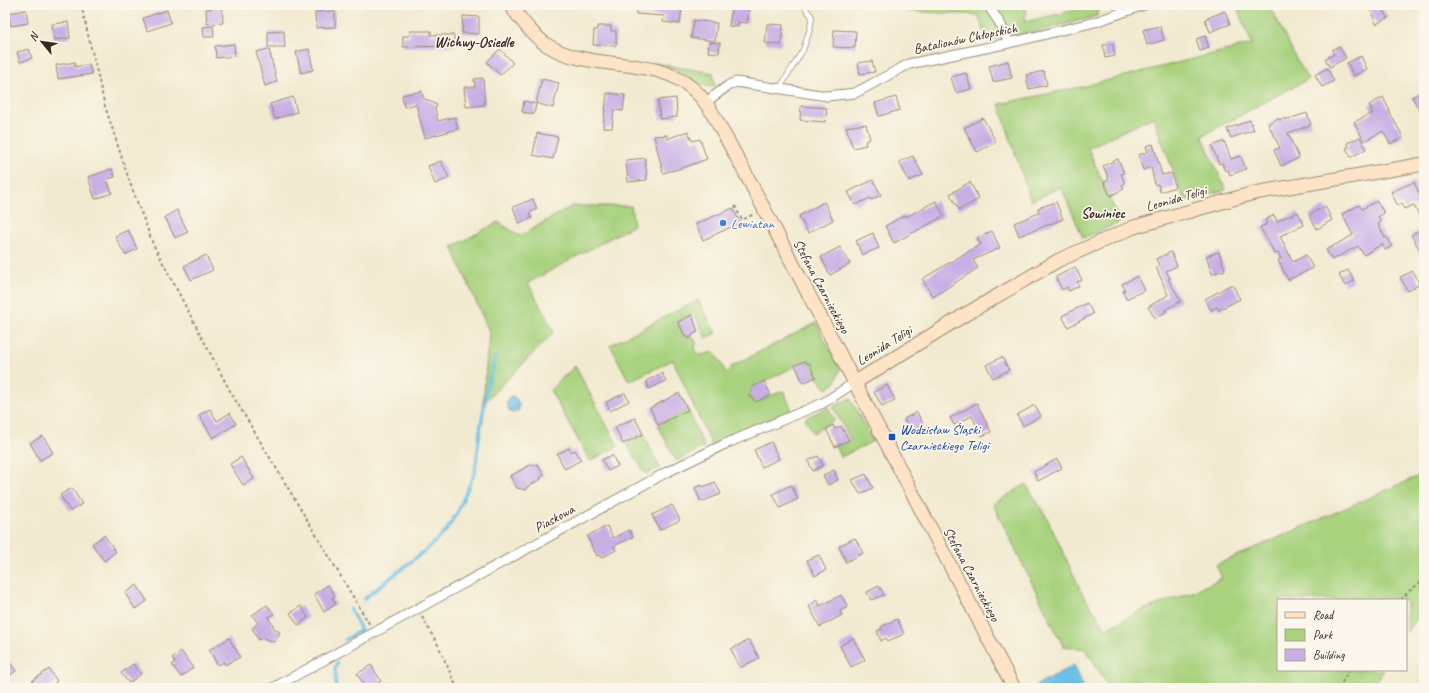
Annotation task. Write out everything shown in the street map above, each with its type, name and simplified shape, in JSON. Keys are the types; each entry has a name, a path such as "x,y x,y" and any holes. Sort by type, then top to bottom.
{"street":[{"name":"Stefana Czarnieckiego","path":"510,5 536,36 556,49 582,58 644,68 668,74 688,84 706,102 750,182 1014,688"},
{"path":"988,5 1001,25 1009,43"},
{"name":"Batalionów Chłopskich","path":"706,102 729,85 736,82 827,96 855,93 909,64 1009,43 1095,22 1144,5"},
{"name":"Leonida Teligi","path":"854,383 966,314 1059,260 1134,227 1254,193 1424,164"},
{"name":"Piaskowa","path":"273,688 667,472 725,444 823,403 854,383"}],"lane":[{"path":"779,89 804,50 812,17 804,6"}],"path":[{"path":"81,5 105,106 153,244 230,391 374,633"},
{"path":"735,206 742,220 759,211"},
{"path":"1402,599 1409,591 1424,580"},
{"path":"417,609 438,645 457,688"},
{"path":"1339,688 1348,671"}],"green space":[{"path":"901,5 983,5 995,24 999,39 987,40 978,15 908,11"},
{"path":"1005,5 1023,5 1027,10 1024,22 1093,6 1098,9 1097,16 1019,36 1011,34 999,10"},
{"path":"1236,5 1270,5 1295,57 1308,79 1202,136 1226,190 1184,200 1153,117 1088,148 1120,222 1083,238 1061,187 1031,201 999,104 1081,87 1252,44"},
{"path":"655,63 713,73 715,86 702,85 677,70"},
{"path":"572,206 631,206 634,225 528,283 554,332 483,404 489,331 452,247 498,222 520,236"},
{"path":"698,300 716,333 706,338 694,313 677,321 686,337 694,338 696,342 695,351 701,355 714,352 726,373 732,366 816,323 840,369 835,383 827,389 816,377 809,364 805,361 752,388 753,392 749,396 753,401 756,399 758,401 783,391 792,410 712,446 673,360 629,381 610,345"},
{"path":"575,366 618,446 590,461 550,390"},
{"path":"850,398 873,441 841,457 836,448 851,440 833,407"},
{"path":"828,407 835,420 813,433 805,418"},
{"path":"688,410 704,447 676,461 658,425"},
{"path":"643,434 660,468 646,474 625,442"},
{"path":"1424,475 1424,612 1413,622 1407,631 1407,599 1277,599 1277,671 1382,671 1371,688 1140,688 1135,679 1124,688 1109,688 1086,649 1063,646 993,504 1026,484 1047,518 1083,595 1106,629 1143,610 1190,593 1222,578 1216,565"}],"water":[{"path":"512,396 517,400 519,406 519,410 513,413 510,412 506,403 509,397"},
{"path":"1074,665 1083,686 1079,688 1036,688 1035,686"}],"building":[{"path":"637,5 682,5 680,24 663,22 664,16 636,14"},
{"path":"732,5 741,5 740,9 749,10 747,23 738,22 738,27 729,26"},
{"path":"1368,5 1381,5 1388,18 1376,24"},
{"path":"222,8 223,23 207,24 206,9"},
{"path":"26,10 28,23 11,26 8,13"},
{"path":"167,10 171,23 147,31 143,18"},
{"path":"335,11 335,27 316,28 315,12"},
{"path":"1225,11 1230,24 1210,32 1205,19"},
{"path":"463,16 479,17 479,34 462,33"},
{"path":"694,20 717,23 715,41 691,38"},
{"path":"68,22 70,38 54,40 52,24"},
{"path":"767,24 783,25 781,45 765,43"},
{"path":"213,26 214,37 204,37 203,27"},
{"path":"598,26 611,26 611,31 616,31 616,46 593,45 594,30 597,30"},
{"path":"1160,26 1164,40 1147,45 1143,30"},
{"path":"834,30 856,31 855,48 833,47"},
{"path":"284,31 285,47 268,47 268,32"},
{"path":"410,31 431,31 431,35 454,35 454,46 403,47 403,36 410,36"},
{"path":"1205,36 1209,48 1200,51 1196,39"},
{"path":"709,42 720,43 719,53 708,52"},
{"path":"234,44 235,56 216,58 215,46"},
{"path":"1113,44 1115,56 1105,58 1103,45"},
{"path":"1339,46 1346,58 1330,67 1325,59 1334,54 1332,50"},
{"path":"29,49 32,58 20,62 17,52"},
{"path":"269,49 277,82 265,86 256,52"},
{"path":"309,49 313,70 301,73 296,52"},
{"path":"500,49 513,63 500,75 487,62"},
{"path":"1361,56 1367,69 1354,76 1347,63"},
{"path":"872,61 875,72 860,74 858,63"},
{"path":"1008,61 1012,78 993,82 989,66"},
{"path":"75,62 75,67 89,64 92,74 58,79 56,65"},
{"path":"1327,68 1334,81 1322,87 1315,75"},
{"path":"1044,71 1047,85 1029,89 1026,75"},
{"path":"966,73 971,89 956,93 951,77"},
{"path":"483,78 485,105 466,107 464,87 475,87 474,79"},
{"path":"542,79 559,83 553,108 536,103"},
{"path":"422,91 423,98 437,105 435,109 438,121 455,117 458,129 425,138 416,104 404,107 402,95"},
{"path":"1424,91 1424,119 1412,97"},
{"path":"607,93 625,95 623,111 614,110 612,128 603,128"},
{"path":"293,97 297,112 275,119 270,104"},
{"path":"896,97 900,110 879,116 875,103"},
{"path":"1383,97 1403,137 1390,144 1383,131 1364,141 1354,122 1373,113 1369,105"},
{"path":"676,98 677,117 660,119 658,100"},
{"path":"524,101 536,104 534,114 522,112"},
{"path":"801,106 827,108 825,122 800,120"},
{"path":"1307,113 1311,125 1288,133 1299,158 1281,166 1274,150 1280,148 1268,124 1278,118 1279,120 1284,118 1285,120"},
{"path":"983,118 996,142 977,152 964,128"},
{"path":"1250,120 1254,130 1231,138 1227,129"},
{"path":"866,124 870,139 865,141 866,145 853,148 846,127"},
{"path":"688,131 692,141 700,139 707,159 663,173 654,136 667,135 667,139"},
{"path":"537,133 558,137 553,159 533,155"},
{"path":"1360,137 1366,149 1351,157 1346,148 1349,147 1347,143"},
{"path":"1224,141 1231,159 1241,156 1246,169 1230,175 1228,170 1225,171 1222,163 1219,164 1212,146"},
{"path":"1153,144 1162,175 1172,173 1175,187 1160,192 1158,184 1155,185 1151,167 1143,170 1138,155 1148,152 1146,146"},
{"path":"913,156 923,175 909,181 899,162"},
{"path":"645,158 647,180 628,182 626,160"},
{"path":"1118,159 1124,173 1121,174 1125,183 1122,185 1124,189 1110,196 1104,182 1109,179 1103,166"},
{"path":"441,161 449,178 435,184 428,166"},
{"path":"112,169 115,177 107,179 112,193 95,199 88,177"},
{"path":"873,180 881,195 855,205 848,192"},
{"path":"970,182 979,199 959,210 950,194"},
{"path":"1414,182 1424,205 1424,227 1414,205 1404,209 1402,203 1398,206 1391,192"},
{"path":"533,199 537,209 529,213 532,218 519,223 513,207"},
{"path":"936,201 944,216 894,243 885,226"},
{"path":"1377,201 1384,213 1378,217 1381,222 1378,224 1385,238 1387,237 1392,246 1385,250 1382,244 1364,255 1358,246 1332,260 1326,250 1353,235 1342,214 1359,205 1362,209"},
{"path":"824,202 833,220 808,233 799,216"},
{"path":"1056,202 1063,219 1019,236 1014,223 1039,213 1038,208"},
{"path":"1325,206 1332,220 1317,229 1309,215"},
{"path":"733,208 740,223 703,240 696,224"},
{"path":"177,210 188,232 175,238 165,217"},
{"path":"1298,212 1304,225 1280,236 1293,262 1306,255 1313,268 1288,280 1278,260 1281,259 1278,253 1275,254 1260,227 1267,224 1265,220 1274,215 1277,221"},
{"path":"1424,228 1424,257 1411,235"},
{"path":"128,230 137,249 125,255 115,236"},
{"path":"992,231 1000,248 973,260 978,268 933,297 922,279 981,244 977,238"},
{"path":"873,233 879,248 862,255 856,241"},
{"path":"840,247 850,264 830,275 821,257"},
{"path":"1171,252 1177,266 1166,271 1170,278 1168,279 1181,301 1165,310 1166,312 1155,318 1148,307 1168,295 1156,267 1159,265 1156,259"},
{"path":"1219,252 1225,270 1212,274 1206,256"},
{"path":"206,255 213,270 191,280 184,266"},
{"path":"1075,267 1082,280 1077,282 1079,286 1069,291 1067,287 1062,290 1056,277"},
{"path":"1348,270 1354,281 1345,286 1339,275"},
{"path":"1413,271 1420,284 1408,291 1400,277"},
{"path":"1138,276 1145,290 1126,299 1123,291 1125,290 1122,284"},
{"path":"1232,284 1240,299 1219,310 1217,307 1211,310 1205,299"},
{"path":"1087,303 1093,314 1068,327 1062,316"},
{"path":"692,315 698,332 693,334 691,338 685,336 678,322"},
{"path":"1002,357 1009,370 993,378 986,365"},
{"path":"805,361 807,364 809,363 816,377 803,383 795,365"},
{"path":"662,373 666,381 649,389 646,381"},
{"path":"764,381 771,395 756,402 749,396 752,390 751,388"},
{"path":"887,385 895,400 882,406 874,392"},
{"path":"625,393 629,401 610,411 606,402"},
{"path":"679,393 688,410 658,425 650,408"},
{"path":"977,403 991,432 982,436 972,416 954,425 950,418"},
{"path":"1035,405 1041,416 1023,426 1017,415"},
{"path":"210,409 217,421 230,413 236,424 213,438 199,415"},
{"path":"917,412 923,424 910,431 904,419"},
{"path":"635,418 643,434 623,444 615,427"},
{"path":"833,425 835,429 841,426 849,440 835,447 826,429"},
{"path":"43,436 53,453 40,460 30,443"},
{"path":"771,442 779,459 762,467 754,450"},
{"path":"569,448 571,452 575,450 581,460 565,469 557,454"},
{"path":"612,455 618,466 608,471 602,460"},
{"path":"818,456 823,465 813,471 808,461"},
{"path":"241,457 254,479 243,485 230,464"},
{"path":"1057,459 1062,468 1038,481 1034,472"},
{"path":"532,464 533,466 537,464 544,475 540,478 541,479 527,487 526,490 517,488 510,476"},
{"path":"834,470 838,480 828,485 823,475"},
{"path":"866,474 873,488 860,494 852,480"},
{"path":"715,482 721,494 701,502 695,488 702,485 703,487"},
{"path":"791,485 798,499 780,508 773,494"},
{"path":"72,488 82,504 70,511 60,495"},
{"path":"672,505 680,520 660,530 652,515"},
{"path":"607,526 613,538 629,530 633,537 616,545 614,547 616,550 601,558 599,555 597,556 587,536"},
{"path":"104,535 116,552 104,561 92,544"},
{"path":"855,538 863,553 846,562 839,546"},
{"path":"819,555 826,570 815,576 807,560"},
{"path":"137,585 147,601 135,609 125,593"},
{"path":"328,585 335,596 332,598 336,604 324,612 314,594"},
{"path":"879,586 884,595 871,600 867,592"},
{"path":"841,595 848,607 840,611 842,615 820,627 809,606 817,600 820,606"},
{"path":"267,605 274,614 268,617 275,629 280,632 275,642 263,638 259,640 252,628 258,623 252,615"},
{"path":"301,606 308,618 298,625 290,613"},
{"path":"897,619 904,634 888,641 886,638 881,641 877,631 882,629 881,627"},
{"path":"229,638 240,657 225,665 224,662 218,665 209,650"},
{"path":"853,638 865,660 851,667 840,646"},
{"path":"749,640 759,658 740,668 731,649"},
{"path":"181,651 193,668 181,677 172,665 175,662 172,658"},
{"path":"5,656 16,671 5,679"},
{"path":"133,664 141,674 129,683 121,673"},
{"path":"371,665 381,681 370,688 366,688 357,674"},
{"path":"49,669 57,681 48,688 36,688 32,681"}],"waterway":[{"path":"364,599 428,548 446,531 457,513 475,472 488,384 496,355"},
{"path":"345,640 361,630 350,609"},
{"path":"336,688 335,668 337,663"}],"place":[{"name":"Lewiatan","path":"723,223"},
{"name":"Wodzisław Śląski Czarnieckiego Teligi","path":"892,437"}],"district":[{"name":"Wichwy-Osiedle","path":"474,42"},
{"name":"Sowiniec","path":"1103,213"}]}
